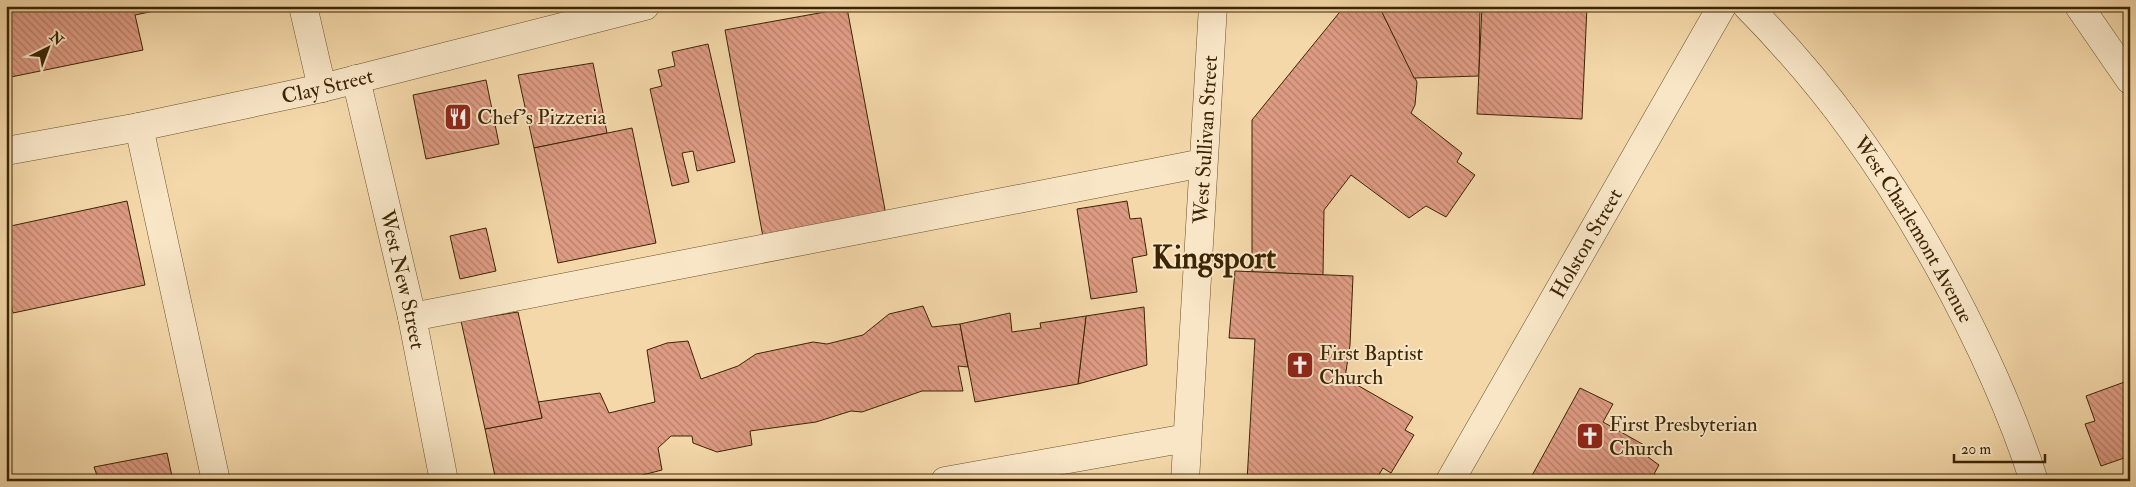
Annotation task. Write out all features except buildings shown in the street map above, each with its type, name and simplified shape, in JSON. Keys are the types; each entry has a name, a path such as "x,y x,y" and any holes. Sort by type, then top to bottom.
{"street":[{"path":"303,6 322,88"},
{"name":"Clay Street","path":"6,151 139,127 322,88 645,6"},
{"name":"West Sullivan Street","path":"1185,481 1214,6"},
{"name":"Holston Street","path":"1450,481 1722,6"},
{"name":"West Charlemont Avenue","path":"1747,6 1784,44 1833,101 1869,151 1908,212 1962,309 1993,373 2023,446 2034,481"},
{"path":"2079,6 2096,28 2130,80"},
{"name":"West New Street","path":"356,79 412,317 444,481"},
{"path":"139,127 216,481"},
{"path":"412,317 1203,163"},
{"path":"945,481 1187,438"}],"place":[{"name":"Chef's Pizzeria","path":"458,117"},
{"name":"First Baptist Church","path":"1300,365"},
{"name":"First Presbyterian Church","path":"1590,436"}],"district":[{"name":"Kingsport","path":"1214,257"}]}
